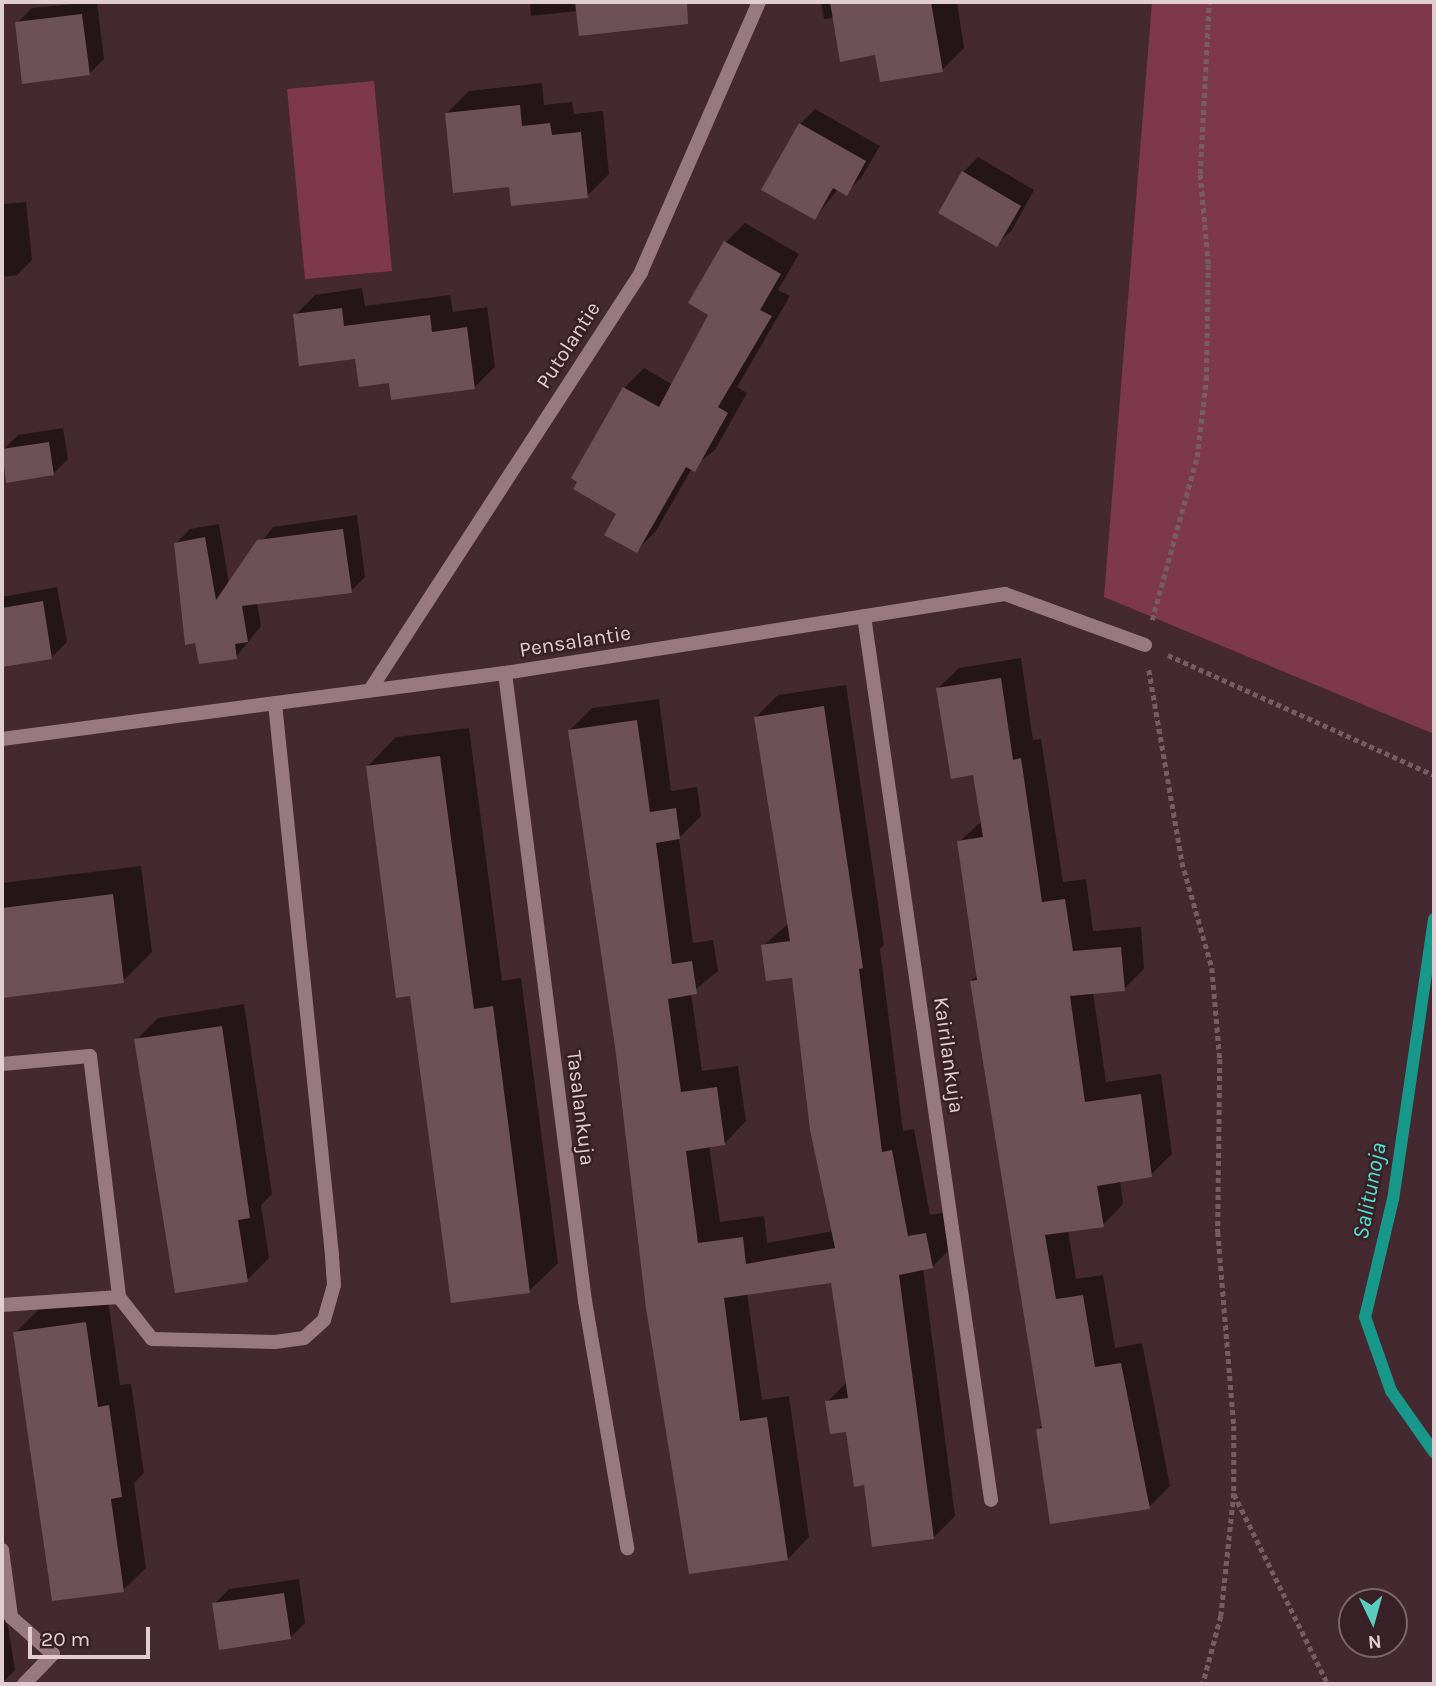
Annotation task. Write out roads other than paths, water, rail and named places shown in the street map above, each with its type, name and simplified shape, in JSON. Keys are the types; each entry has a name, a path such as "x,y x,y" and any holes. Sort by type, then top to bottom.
{"street":[{"name":"Putolantie","path":"370,690 641,272 759,2"},
{"name":"Pensalantie","path":"2,739 505,673 1005,594 1145,645"},
{"name":"Kairilankuja","path":"864,616 991,1500"},
{"name":"Tasalankuja","path":"505,673 584,1301 627,1548"},
{"path":"2,1064 90,1056 119,1297 152,1339 275,1342 304,1338 324,1320 331,1304 332,1255 275,703"},
{"path":"2,1305 119,1297"},
{"path":"2,1550 11,1617 53,1654 24,1684"}],"waterway":[{"name":"Salitunoja","path":"1434,919 1393,1199 1365,1317 1391,1391 1434,1452"}]}
